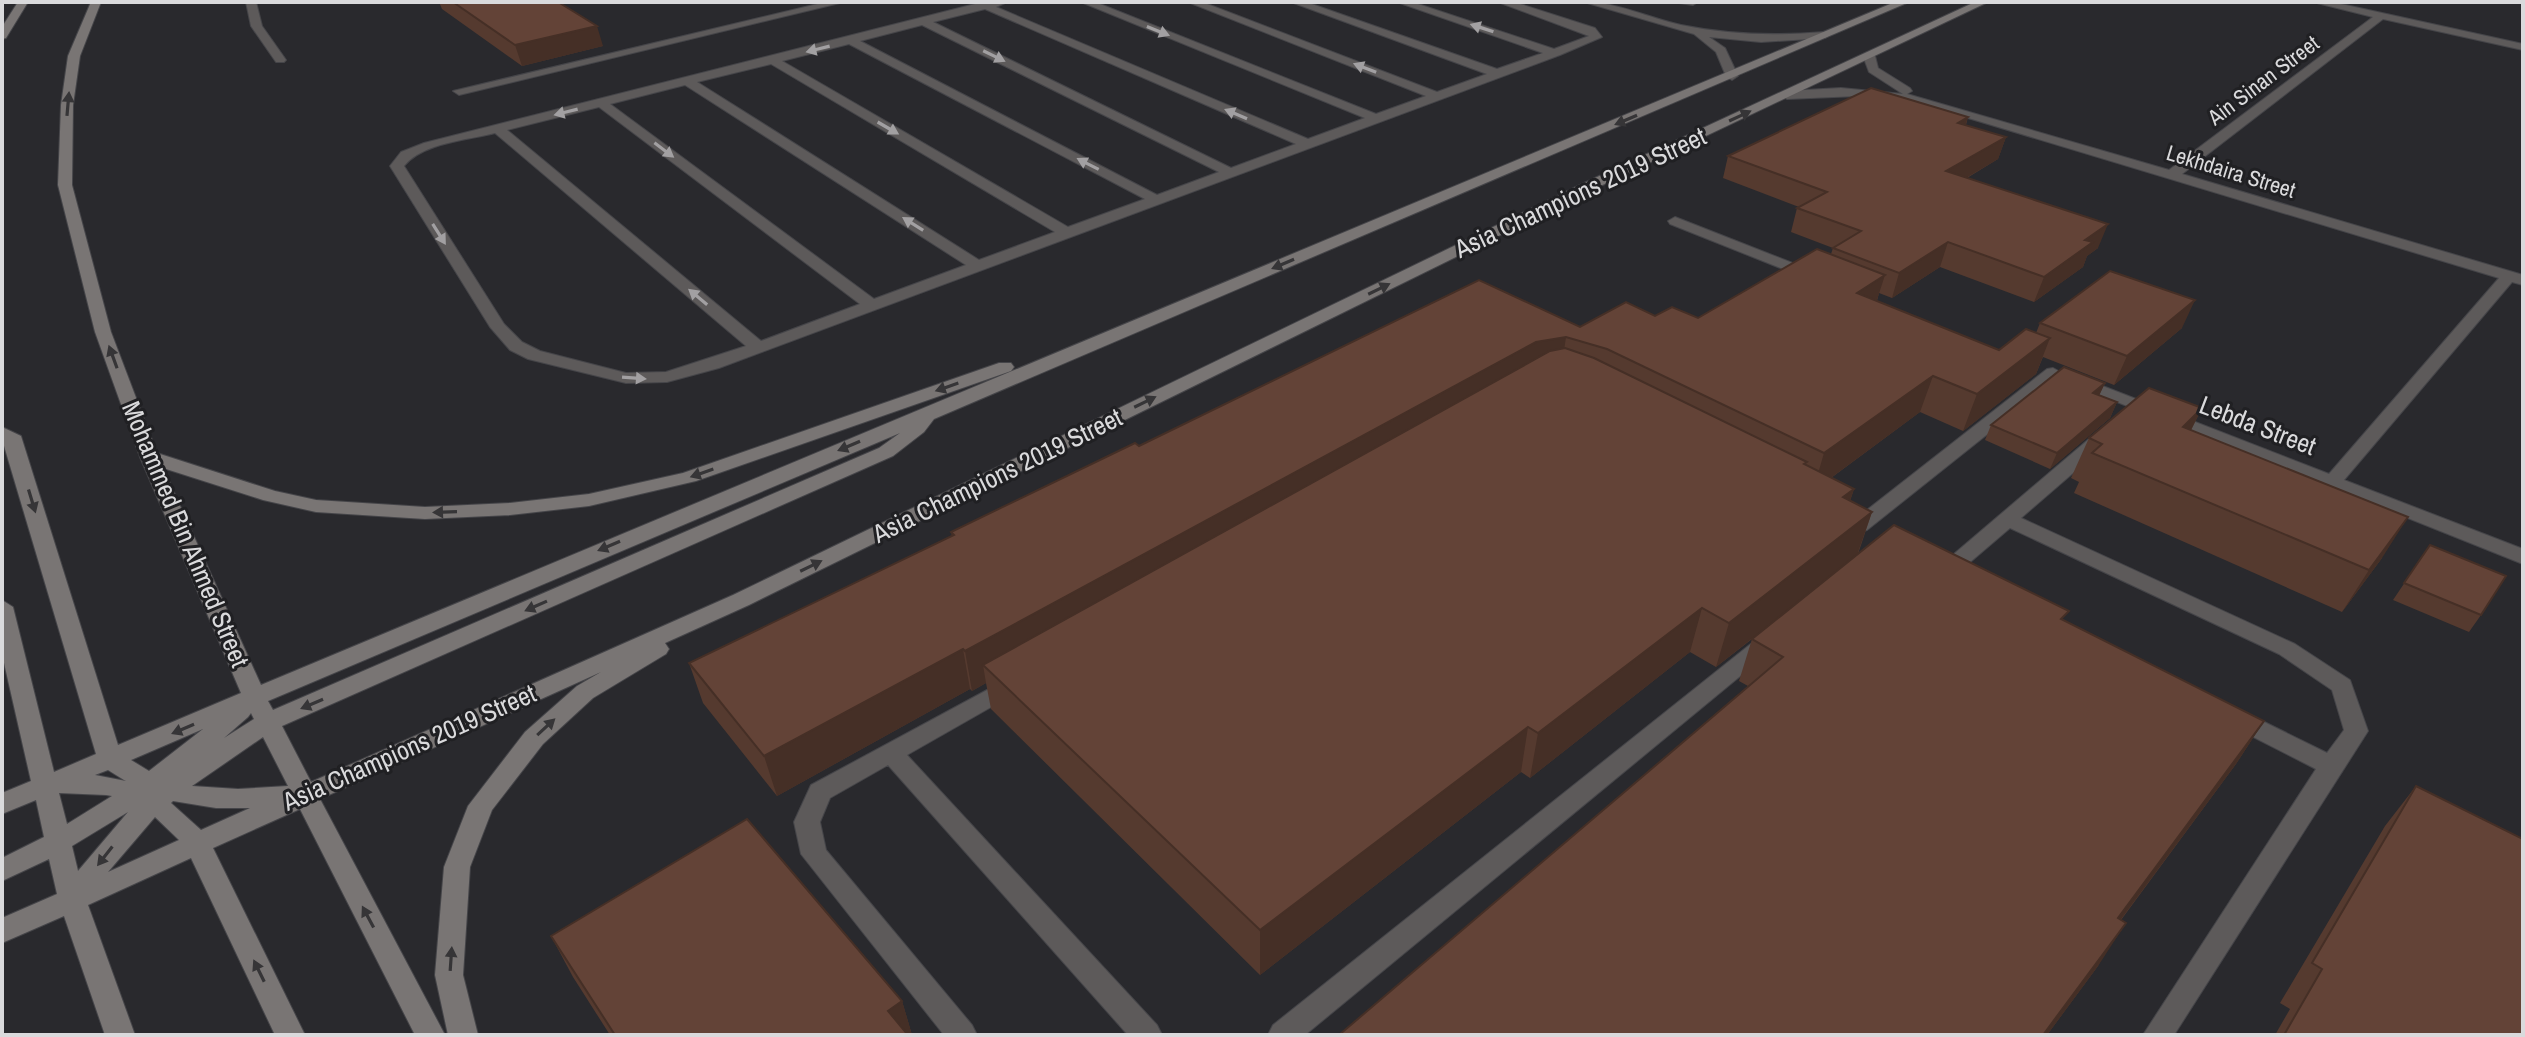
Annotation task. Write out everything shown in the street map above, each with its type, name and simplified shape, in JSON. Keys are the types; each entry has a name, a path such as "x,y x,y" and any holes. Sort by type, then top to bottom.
{"main road":[{"path":"2,36 23,2"},
{"name":"Mohammed Bin Ahmed Street","path":"96,2 74,56 67,105 65,185 103,332 149,457 255,698 430,1035"},
{"name":"Asia Champions 2019 Street","path":"2,804 1904,2"},
{"name":"Asia Champions 2019 Street","path":"2,931 741,600 1587,187 1983,2"},
{"path":"149,457 270,496 342,510 473,511 589,500 689,477 1041,354 1102,339"},
{"path":"2,870 58,845 152,794 267,723 886,452 918,428 929,412"},
{"path":"2,433 12,436 110,759 152,794 197,842 290,1035"},
{"path":"463,1035 449,975 457,867 481,806 534,738 585,692 741,600"},
{"path":"2,607 72,899 120,1035"},
{"path":"72,899 152,794 255,698"},
{"path":"44,786 78,782 152,794 217,799 304,794"}],"street":[{"path":"251,2 252,17 258,32 280,60"},
{"path":"459,91 839,2"},
{"path":"1002,2 981,4 924,22 416,150 397,166 505,337 534,355 626,378 645,379 691,372 1592,40 1597,34 1503,2"},
{"path":"1086,2 1377,119"},
{"path":"1193,2 1438,96"},
{"path":"1296,2 1499,74"},
{"path":"1402,2 1556,53"},
{"path":"1589,2 1699,35 1779,39 1825,35"},
{"path":"1677,2 1693,2"},
{"path":"2318,2 2523,47"},
{"path":"981,4 1308,144"},
{"name":"Ain Sinan Street","path":"2170,176 2381,16"},
{"path":"924,22 1231,173"},
{"path":"1699,35 1727,59 1732,76"},
{"path":"850,40 1157,200"},
{"name":"Lekhdaira Street","path":"1869,56 1873,70 1883,78 1927,102"},
{"path":"773,60 1067,233"},
{"path":"687,81 978,266"},
{"name":"Lekhdaira Street","path":"1787,95 1828,89 1873,90 1927,102 2516,278"},
{"path":"601,103 872,305"},
{"path":"498,129 758,347"},
{"path":"1675,221 1835,285"},
{"name":"Lebda Street","path":"2333,481 2516,278"},
{"name":"Lebda Street","path":"1832,511 1870,531 2046,370 2127,417 2333,481 2523,557"},
{"path":"1948,570 2127,417"},
{"path":"2008,519 2287,649 2342,686 2356,731 2158,1035"},
{"path":"1925,559 1976,584"},
{"path":"1283,1035 1778,633"},
{"path":"962,1035 814,854 807,822 820,792 1029,675"},
{"path":"2209,704 2331,766"},
{"path":"892,754 1147,1035"}],"building":[{"path":"453,2 558,2 597,26 515,45"},
{"path":"1871,88 1968,117 1958,123 2006,137 1946,171 2108,224 2085,240 2093,242 2044,277 1948,242 1899,273 1833,248 1861,231 1797,208 1827,192 1728,156"},
{"path":"1817,249 1885,275 1857,293 1999,350 2026,329 2050,338 1977,394 1933,376 1824,453 1607,349 1566,337 1536,342 965,651 963,649 764,756 689,663 954,535 951,532 1135,443 1139,446 1479,280 1580,327 1626,302 1655,316 1672,307 1698,318"},
{"path":"2110,271 2195,300 2127,356 2040,323"},
{"path":"1565,348 1594,358 1807,462 1804,464 1854,489 1843,497 1872,512 1729,623 1702,608 1538,733 1528,727 1260,930 983,665 1550,351"},
{"path":"2064,367 2105,383 2093,393 2117,402 2057,453 1991,425"},
{"path":"2149,388 2202,408 2183,427 2408,517 2369,570 2092,453 2102,444 2089,438"},
{"path":"1894,525 2069,611 2061,619 2264,721 2118,918 2126,923 2043,1035 1339,1035 1783,657 1752,639"},
{"path":"2430,545 2506,576 2481,615 2404,583"},
{"path":"2416,786 2523,839 2523,1035 2284,1035 2322,969 2312,963"},
{"path":"747,819 902,1001 888,1011 908,1035 615,1035 551,936"}]}
